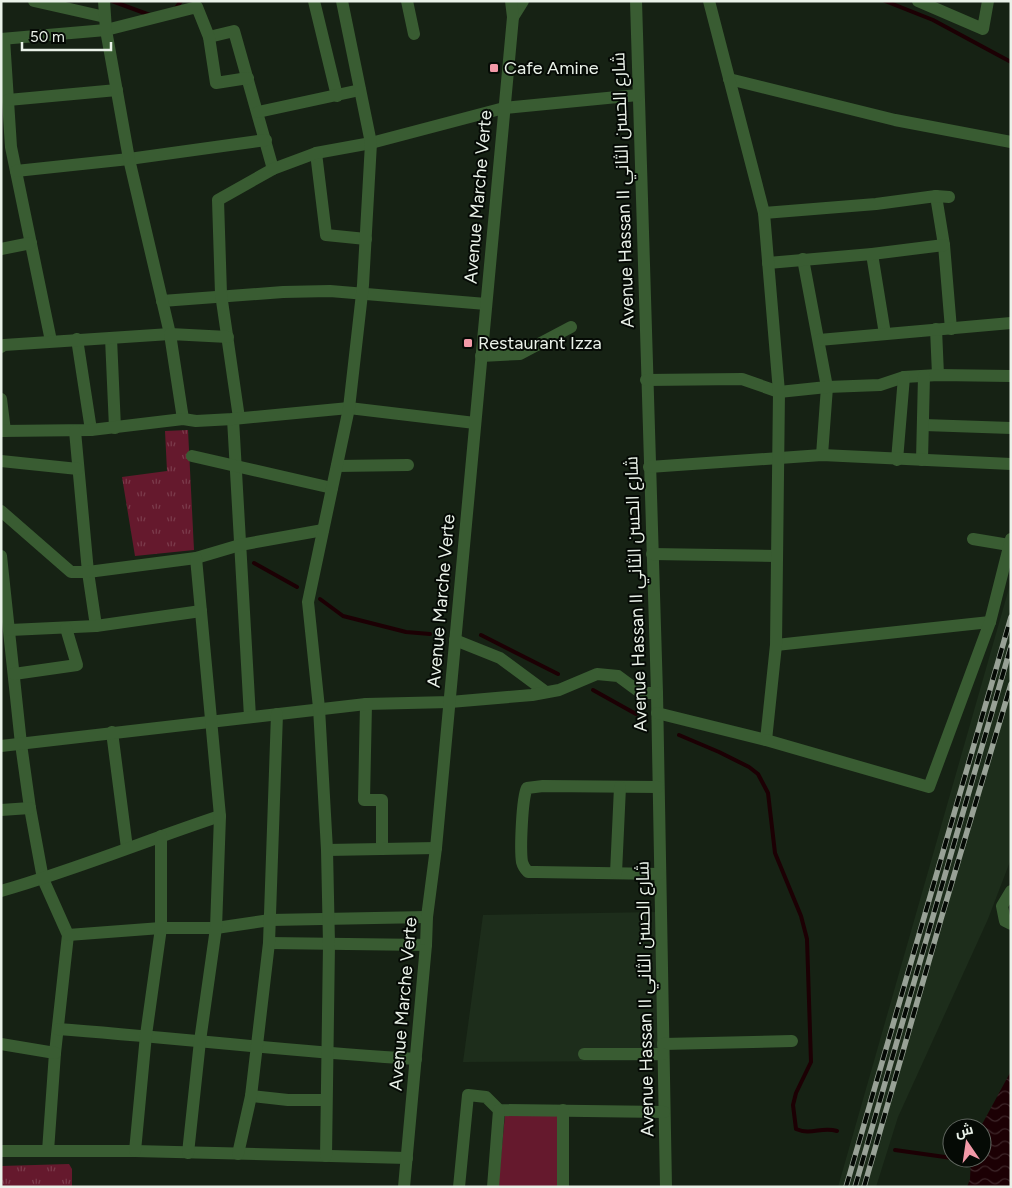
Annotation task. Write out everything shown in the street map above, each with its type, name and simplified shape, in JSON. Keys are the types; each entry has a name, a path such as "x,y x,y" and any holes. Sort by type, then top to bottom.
{"street":[{"path":"34,1 105,9 106,30 129,159 170,334 183,419"},
{"path":"314,1 337,96"},
{"path":"326,1156 327,850 319,708 308,602 349,408 362,292 371,143 342,1"},
{"path":"407,1 414,34"},
{"name":"Avenue Marche Verte","path":"404,1187 427,917 436,848 504,108 514,18 512,1"},
{"name":"Avenue Marche Verte","path":"514,18 523,1"},
{"name":"Avenue Hassan II شارع الحسن الثاني","path":"636,1 657,713 666,1187"},
{"path":"710,1 764,212 779,392 776,645 766,740"},
{"path":"918,1 983,29 988,1"},
{"path":"51,341 11,147 3,39 106,30 197,7 209,37 216,83 248,78"},
{"path":"209,37 234,31 273,169"},
{"path":"729,79 895,120 1011,142"},
{"path":"8,100 117,90"},
{"path":"258,112 360,90"},
{"path":"250,718 235,465 236,419 222,296 218,200 273,169 316,153 371,143 504,108 638,95"},
{"path":"16,171 129,159 266,140"},
{"path":"316,153 326,235 366,239"},
{"path":"764,212 942,197 950,329"},
{"path":"1,249 31,243"},
{"path":"768,263 872,254 944,244"},
{"path":"872,254 885,334"},
{"path":"803,259 827,386 822,455"},
{"path":"162,301 330,291 362,292 486,304"},
{"path":"819,340 1011,323"},
{"path":"481,356 520,354 571,327"},
{"path":"936,329 938,375"},
{"path":"1,347 4,345 77,339 170,334 228,337"},
{"path":"111,338 115,428"},
{"path":"77,339 91,430"},
{"path":"646,380 742,379 779,392 827,386 880,385 904,377 938,375 1011,376"},
{"path":"922,460 924,376"},
{"path":"897,460 904,377"},
{"path":"1,399 3,431 91,430 183,419 196,421 236,419 349,408 475,424"},
{"path":"924,425 1011,428"},
{"path":"75,431 88,572 96,626"},
{"path":"649,467 822,455 1011,464"},
{"path":"192,456 332,488"},
{"path":"1,461 78,469"},
{"path":"337,466 408,466"},
{"path":"1,511 71,572 88,572 196,558 240,545 323,530"},
{"path":"657,713 766,740 929,787 990,622 1010,542 973,539"},
{"path":"652,554 777,556"},
{"path":"1,556 21,744 30,808 43,879 68,935 55,1053 48,1151"},
{"path":"188,1152 200,1041 216,928 220,816 196,558"},
{"path":"10,630 96,626 201,611"},
{"path":"776,645 990,622"},
{"path":"14,674 77,665 66,628"},
{"path":"455,640 500,658 546,692"},
{"path":"1,746 212,720 250,718 319,708 366,704 450,702 532,695 560,690 589,677 606,674 618,676 641,693 656,694"},
{"path":"366,704 364,800 382,800 382,848"},
{"path":"238,1154 251,1096 269,943 277,714"},
{"path":"112,732 127,848"},
{"path":"658,787 532,786 527,788 524,793 522,863 528,872 660,874"},
{"path":"616,873 620,787"},
{"path":"1,810 30,808"},
{"path":"1,891 43,879 220,816"},
{"path":"135,1151 146,1035 161,928 161,836"},
{"path":"327,850 436,848"},
{"path":"1010,895 1002,906 1005,921 1011,924"},
{"path":"68,935 161,928 216,928 270,920 427,917"},
{"path":"269,943 426,945"},
{"path":"58,1029 146,1035 327,1054 416,1059"},
{"path":"584,1054 792,1042"},
{"path":"1,1044 55,1053"},
{"path":"459,1187 468,1095 486,1097 499,1110 664,1112"},
{"path":"251,1096 288,1100 326,1100"},
{"path":"493,1187 499,1110"},
{"path":"563,1110 563,1187"},
{"path":"1,1151 135,1151 406,1158"}],"shaded area":[{"path":"1011,581 1011,859 988,919 898,1117 876,1187 838,1187"},
{"path":"656,912 658,1061 463,1062 483,915"}],"green space":[{"path":"188,430 194,550 135,556 122,477 167,471 165,431"},
{"path":"505,1115 559,1116 558,1186 498,1187"},
{"path":"69,1164 72,1169 72,1187 1,1187 1,1166"}],"water":[{"path":"1011,1071 1011,1187 967,1187 971,1168 992,1168 992,1118 985,1118"}],"waterway":[{"path":"112,1 150,15"},
{"path":"176,8 181,1"},
{"path":"885,1 933,20 1011,62"},
{"path":"254,563 297,587"},
{"path":"320,599 343,616 406,632 430,634"},
{"path":"481,635 558,674"},
{"path":"593,690 636,714"},
{"path":"679,735 749,767 758,774 768,793 775,853 801,916 807,939 811,1062 796,1093 793,1105 796,1129 807,1132 837,1131"},
{"path":"895,1150 942,1157"}],"railway":[{"path":"846,1187 1011,617"},
{"path":"855,1187 1011,646"},
{"path":"864,1187 1011,684"}],"place":[{"name":"Cafe Amine","path":"494,68"},
{"name":"Restaurant Izza","path":"468,343"}]}
